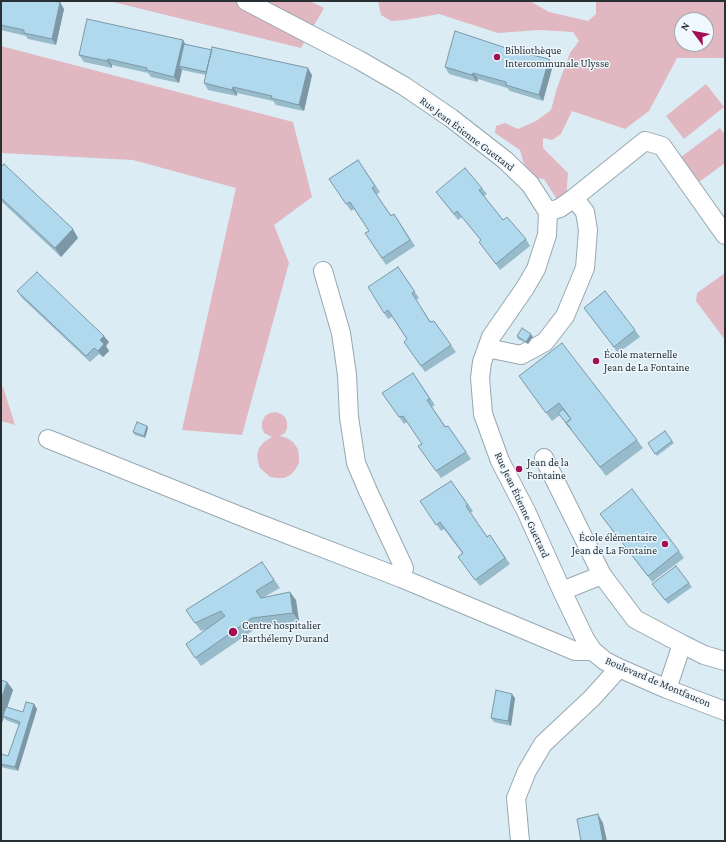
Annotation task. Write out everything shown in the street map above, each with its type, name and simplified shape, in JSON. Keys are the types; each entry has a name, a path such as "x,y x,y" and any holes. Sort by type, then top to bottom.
{"street":[{"name":"Rue Jean Étienne Guettard","path":"246,1 359,60 404,86 451,118 505,160 530,184 548,212 547,235 536,269 525,288 491,337 482,362 480,378 483,414 500,461 526,511 585,639 593,651"},
{"path":"548,212 560,208 574,198 645,141 662,146 725,235"},
{"path":"487,348 521,355 545,342 565,316 585,268 588,230 585,212 574,198"},
{"path":"323,271 341,333 347,375 349,417 356,463 404,568 401,578"},
{"path":"48,439 255,522 401,578 575,651 593,651"},
{"path":"544,458 602,575 635,619 704,655 725,661"},
{"path":"562,591 602,575"},
{"path":"666,688 682,644"},
{"name":"Boulevard de Montfaucon","path":"593,651 605,661 619,668 725,711"},
{"path":"520,841 516,798 527,771 543,744 592,698 619,668"}],"shaded area":[{"path":"109,1 310,1 324,8 301,48"},
{"path":"378,1 530,1 549,12 588,21 596,14 596,1 725,1 725,58 677,58 649,111 625,129 572,111 561,134 552,140 543,138 543,148 568,173 566,199 556,198 544,179 534,178 524,164 520,150 495,133 496,126 505,123 518,129 536,121 551,110 557,88 570,53 579,41 573,32 539,30 498,33 439,14 391,21 381,15"},
{"path":"1,46 293,122 312,197 274,225 289,263 242,435 182,430 236,188 133,160 1,153"},
{"path":"706,84 724,107 684,139 666,116"},
{"path":"720,128 725,135 725,163 699,182 681,157"},
{"path":"725,273 725,340 696,301 697,293"},
{"path":"1,386 3,387 15,425 1,421"},
{"path":"276,412 285,417 287,422 285,433 280,436 293,442 298,449 299,456 299,463 295,470 284,478 270,477 260,468 257,455 259,448 264,442 272,437 264,433 262,422 265,416"}],"building":[{"path":"1,1 60,2 52,39 24,33 24,30 1,25"},
{"path":"87,19 183,40 174,77 146,70 147,68 108,59 107,61 79,55"},
{"path":"455,31 515,51 549,59 539,95 506,85 506,82 473,73 472,75 445,67"},
{"path":"184,44 212,50 206,72 179,66"},
{"path":"212,47 308,68 299,105 271,98 272,96 233,87 232,90 204,83"},
{"path":"358,160 375,186 372,188 391,216 394,214 410,240 382,258 365,233 369,231 350,202 346,204 329,179"},
{"path":"4,164 73,229 55,248 1,198 1,167"},
{"path":"465,168 482,188 479,190 503,220 507,217 526,239 496,264 479,242 481,240 457,211 454,214 436,192"},
{"path":"398,267 415,292 412,293 430,322 434,321 451,345 421,366 404,342 407,339 388,310 384,313 368,287"},
{"path":"37,272 104,336 100,340 104,344 98,351 94,348 86,356 17,291"},
{"path":"605,291 635,330 614,347 584,308"},
{"path":"522,328 531,334 526,342 517,336"},
{"path":"562,343 637,440 600,467 566,423 571,419 559,403 546,413 519,376"},
{"path":"413,373 430,399 427,400 445,427 448,426 466,452 436,471 418,446 422,444 403,416 399,417 382,393"},
{"path":"563,409 571,419 566,423 558,413"},
{"path":"137,422 147,426 144,436 133,432"},
{"path":"665,431 672,441 655,454 648,443"},
{"path":"451,481 468,505 466,506 487,537 490,535 505,558 475,580 458,557 463,553 440,522 436,525 420,501"},
{"path":"632,489 679,551 648,576 600,514"},
{"path":"262,562 274,580 256,591 261,598 290,592 293,613 252,618 195,658 186,644 225,616 221,611 195,623 186,610"},
{"path":"676,566 689,583 665,600 652,584"},
{"path":"1,680 7,682 1,700"},
{"path":"496,690 512,694 508,721 491,718"},
{"path":"26,702 34,704 15,767 1,764 1,754 8,756 20,722 3,716 6,707 23,712"},
{"path":"598,814 603,841 581,841 577,819"}],"place":[{"name":"Bibliothèque Intercommunale Ulysse","path":"497,57"},
{"name":"École maternelle Jean de La Fontaine","path":"596,361"},
{"name":"Jean de la Fontaine","path":"519,469"},
{"name":"École élémentaire Jean de La Fontaine","path":"665,544"},
{"name":"Centre hospitalier Barthélemy Durand","path":"233,632"}]}
